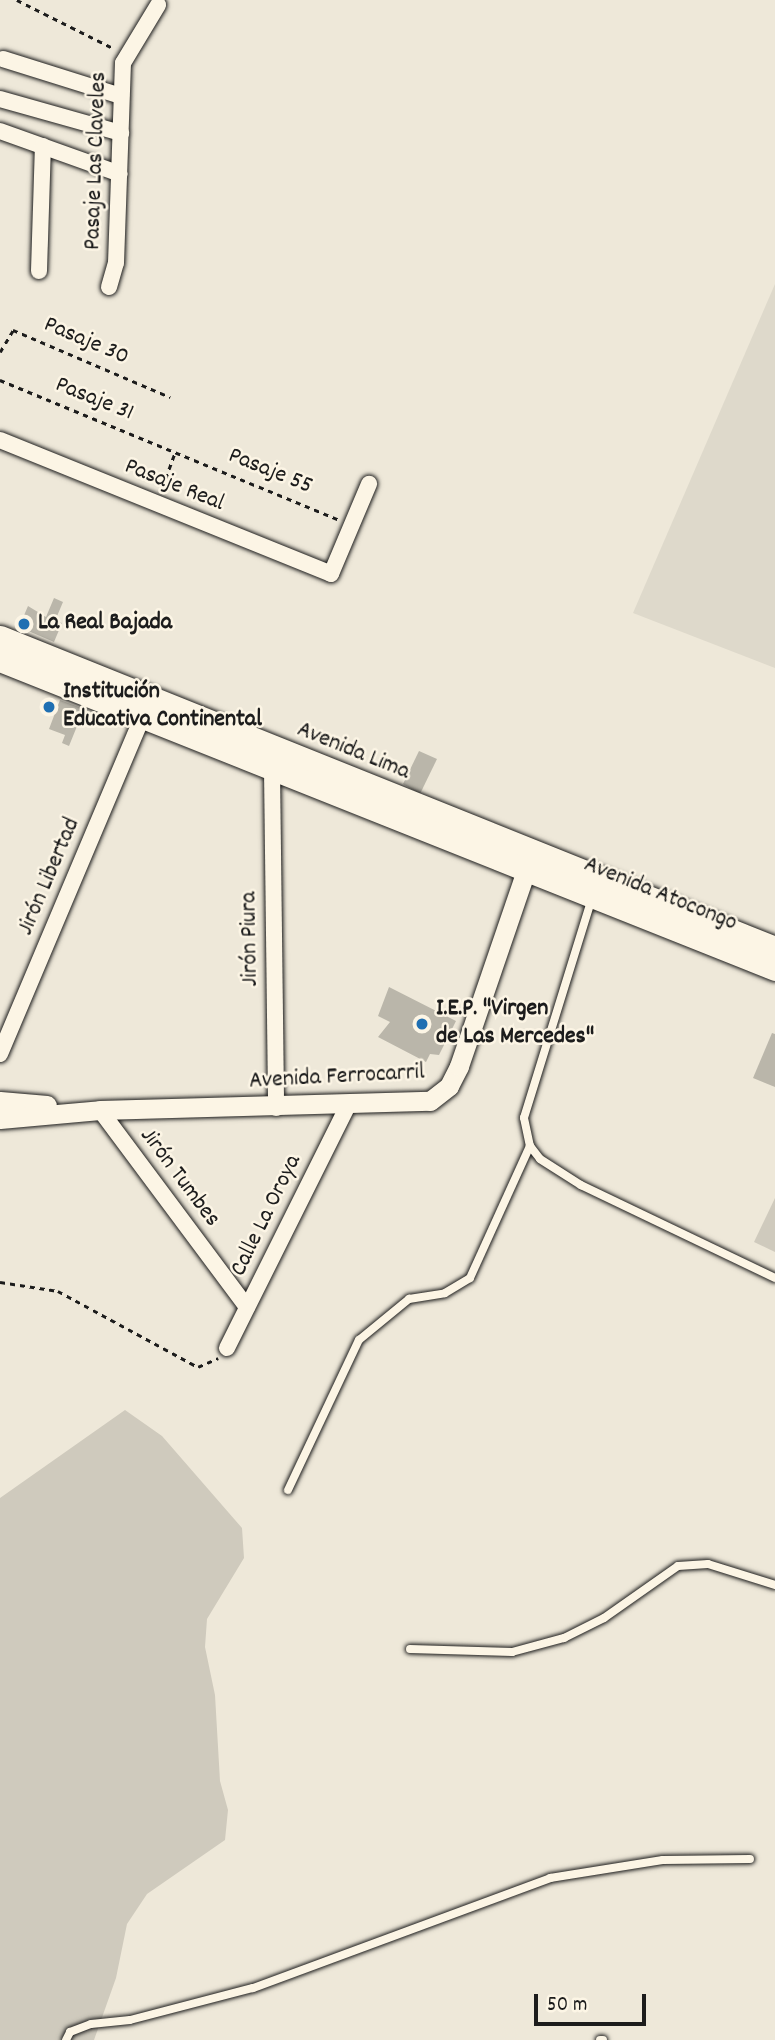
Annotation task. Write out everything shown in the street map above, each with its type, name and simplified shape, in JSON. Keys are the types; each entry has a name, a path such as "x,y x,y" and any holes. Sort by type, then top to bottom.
{"main road":[{"name":"Avenida Lima","path":"0,637 529,861"},
{"name":"Avenida Lima","path":"0,660 272,770 529,861"},
{"name":"Avenida Atocongo","path":"529,861 600,889 775,948"},
{"name":"Avenida Atocongo","path":"600,889 775,969"}],"street":[{"name":"Pasaje Las Claveles","path":"109,287 116,262 121,96 125,54 158,5"},
{"path":"3,59 121,96"},
{"path":"0,99 121,133"},
{"path":"0,131 120,174"},
{"path":"39,271 43,146"},
{"name":"Pasaje Real","path":"0,440 331,575 352,525"},
{"path":"352,525 369,484"},
{"name":"Jirón Libertad","path":"0,1054 142,718"},
{"name":"Jirón Piura","path":"272,770 276,1108"},
{"name":"Avenida Ferrocarril","path":"0,1119 100,1110 276,1108 430,1101 449,1086 529,861"},
{"name":"Avenida Ferrocarril","path":"0,1101 100,1110"},
{"name":"Calle La Oroya","path":"227,1348 348,1105"},
{"name":"Jirón Tumbes","path":"100,1110 247,1307"}],"lane":[{"path":"600,889 582,920 524,1118 530,1146 540,1159 581,1185 775,1278"},
{"path":"288,1490 359,1340 409,1299 445,1293 470,1278 530,1146"},
{"path":"410,1649 512,1652 564,1638 604,1618 678,1566 708,1564 775,1586"},
{"path":"66,2040 71,2032 92,2024 130,2020 253,1988 550,1878 663,1860 750,1859"}],"path":[{"path":"18,0 125,54"},
{"name":"Pasaje 30","path":"0,352 13,330 170,397"},
{"name":"Pasaje 31","path":"0,380 175,452"},
{"path":"156,503 175,452"},
{"name":"Pasaje 55","path":"175,452 352,525"},
{"path":"0,1282 58,1292 198,1367 213,1363 227,1348"}],"shaded area":[{"path":"775,284 775,668 633,613"},
{"path":"775,1198 775,1252 754,1242"},
{"path":"125,1410 162,1436 242,1528 244,1558 207,1619 205,1647 215,1695 220,1781 228,1810 225,1840 147,1894 127,1924 116,1978 94,2040 0,2040 0,1498"}],"building":[{"path":"54,598 63,602 55,621 62,623 54,642 19,627 28,606 46,617"},
{"path":"60,700 84,709 69,746 62,743 65,735 49,729"},
{"path":"419,751 437,759 420,794 403,784"},
{"name":"I.E.P. \"Virgen de Las Mercedes\"","path":"389,987 456,1021 439,1055 430,1054 426,1062 378,1037 390,1022 378,1016"},
{"path":"772,1033 775,1034 775,1087 753,1078"}],"place":[{"name":"La Real Bajada","path":"24,624"},
{"name":"Institución Educativa Continental","path":"49,707"},
{"name":"I.E.P. \"Virgen de Las Mercedes\"","path":"422,1024"}]}
